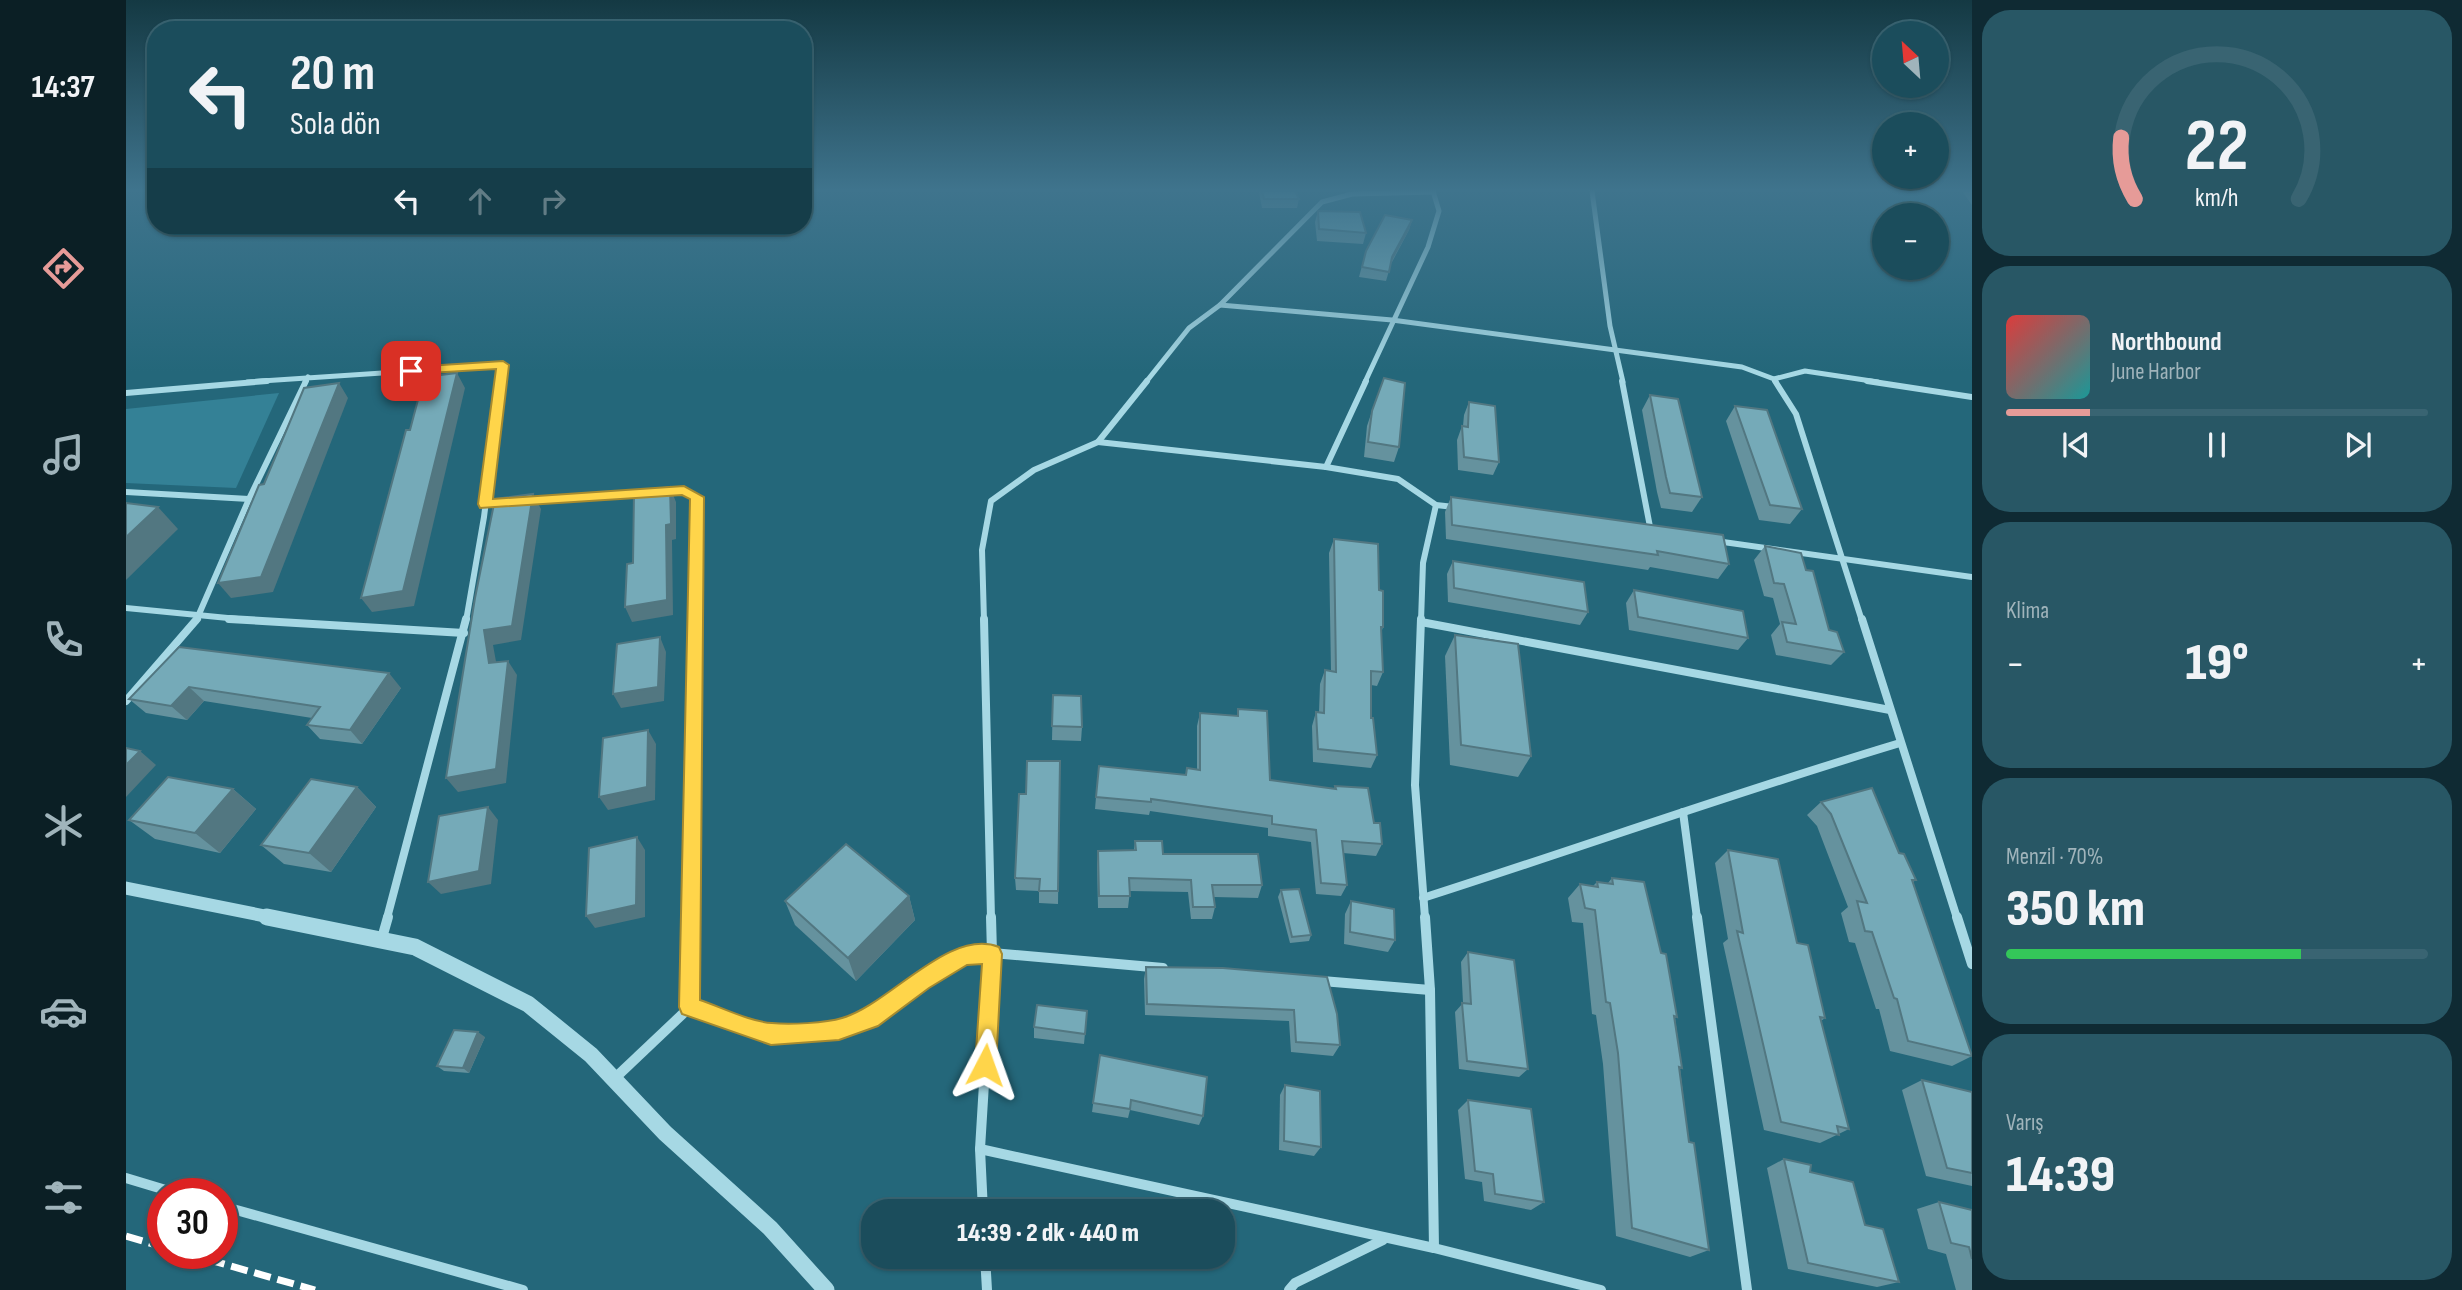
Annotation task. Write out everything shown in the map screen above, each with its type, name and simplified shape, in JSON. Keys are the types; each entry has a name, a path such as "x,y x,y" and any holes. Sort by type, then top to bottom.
{"street":[{"path":"982,1199 980,1149 992,954 982,550 990,501 1034,470 1098,442 1189,328 1220,305 1273,251"},
{"path":"1326,467 1426,251"},
{"path":"1600,251 1610,326 1651,533"},
{"path":"1220,305 1392,320 1742,367 1774,379 1805,371 1972,397"},
{"path":"126,393 308,377 503,365 485,504 464,633 382,938"},
{"path":"126,701 199,617 249,499 308,377"},
{"path":"1774,379 1796,414 1972,964"},
{"path":"1098,442 1326,467 1398,479 1436,505 1463,508"},
{"path":"485,504 684,490 697,497 690,1007 614,1079"},
{"path":"126,492 249,499"},
{"path":"1434,1248 1430,990 1415,785 1423,563 1436,505"},
{"path":"1638,531 1665,534"},
{"path":"1706,540 1972,576"},
{"path":"126,608 199,617 464,633"},
{"path":"1421,622 1890,710"},
{"path":"1423,898 1683,813 1756,786 1900,743"},
{"path":"1683,813 1747,1290"},
{"path":"126,888 382,938 415,947 528,1004 591,1055 665,1133 769,1228 827,1290"},
{"path":"690,1007 771,1034 839,1030 870,1019 922,981 964,955 992,954 1170,968"},
{"path":"1307,980 1430,990"},
{"path":"980,1149 1384,1240 1434,1248 1601,1290"},
{"path":"126,1178 147,1184"},
{"path":"238,1210 523,1290"},
{"path":"1289,1290 1295,1283 1384,1240"},
{"path":"986,1269 987,1290"}],"shaded area":[{"path":"279,393 236,488 126,483 126,409"}],"building":[{"path":"1366,251 1395,251 1389,272 1362,267"},
{"path":"457,373 403,591 361,598 406,430 410,430 424,377"},
{"path":"1384,378 1405,383 1399,447 1368,442 1372,411"},
{"path":"339,383 261,577 218,583 259,485 264,484 304,388"},
{"path":"1650,395 1678,399 1702,497 1670,493"},
{"path":"1469,402 1495,406 1499,462 1464,457 1462,426 1468,427"},
{"path":"1735,406 1767,410 1802,509 1770,505"},
{"path":"670,487 671,524 666,525 667,600 625,607 627,564 633,563 634,492"},
{"path":"533,494 512,626 484,630 489,663 508,661 496,769 446,778 475,598 495,499"},
{"path":"1451,497 1723,535 1729,564 1657,551 1658,555 1452,525"},
{"path":"126,503 158,507 126,537"},
{"path":"1334,539 1378,544 1379,590 1383,591 1383,672 1371,671 1371,718 1377,755 1318,749 1316,712 1324,713 1325,670 1336,672"},
{"path":"1765,546 1801,553 1806,570 1813,571 1829,630 1837,632 1844,652 1787,642 1782,622 1796,624 1784,584 1774,583"},
{"path":"1453,561 1584,582 1588,612 1454,588"},
{"path":"1634,590 1743,611 1748,638 1638,617"},
{"path":"1455,635 1518,644 1531,756 1461,745"},
{"path":"660,637 658,687 613,694 617,644"},
{"path":"179,647 389,673 350,730 307,725 320,707 189,687 171,706 129,699"},
{"path":"1053,695 1081,696 1082,727 1052,726"},
{"path":"1238,709 1267,711 1270,780 1336,789 1335,786 1368,788 1374,823 1380,823 1382,844 1342,841 1347,885 1321,883 1316,830 1272,824 1272,816 1151,799 1151,802 1096,797 1099,766 1186,775 1187,768 1200,770 1200,713 1238,716"},
{"path":"648,730 647,787 599,797 603,738"},
{"path":"126,748 140,751 126,765"},
{"path":"1027,761 1060,761 1058,891 1039,891 1040,879 1015,878 1019,794 1026,794"},
{"path":"168,777 233,789 195,833 129,820"},
{"path":"311,779 357,787 309,853 261,845"},
{"path":"1872,788 1899,853 1904,854 1916,880 1912,880 1972,1056 1908,1041 1897,999 1894,998 1872,932 1865,931 1857,901 1867,903 1831,814 1821,802"},
{"path":"488,807 479,871 428,882 439,816"},
{"path":"637,837 636,905 586,916 589,848"},
{"path":"1135,841 1162,841 1163,854 1258,854 1262,885 1212,885 1215,907 1193,907 1191,880 1129,878 1130,896 1099,896 1098,851 1136,850"},
{"path":"846,844 909,896 848,958 785,901"},
{"path":"1728,850 1778,859 1797,943 1808,945 1825,1018 1820,1017 1849,1129 1837,1126 1839,1135 1781,1122 1737,931 1743,933"},
{"path":"1612,878 1644,882 1661,953 1666,954 1677,1017 1674,1016 1689,1142 1694,1143 1709,1250 1632,1228 1618,1053 1610,1003 1606,1002 1595,910 1585,908 1580,884 1598,887 1597,882 1613,884"},
{"path":"1299,889 1311,935 1292,937 1281,890"},
{"path":"1351,901 1394,909 1395,940 1350,932"},
{"path":"1468,952 1514,960 1528,1069 1467,1061 1462,1003 1471,1004"},
{"path":"1146,967 1223,968 1327,977 1337,1014 1340,1045 1296,1042 1294,1010 1147,1004"},
{"path":"1037,1005 1087,1011 1085,1034 1034,1027"},
{"path":"454,1030 478,1032 463,1068 437,1066"},
{"path":"1100,1055 1207,1077 1203,1116 1131,1100 1130,1109 1093,1103"},
{"path":"1922,1080 1972,1092 1972,1173 1947,1168"},
{"path":"1285,1085 1320,1091 1321,1147 1284,1141"},
{"path":"1468,1100 1531,1109 1544,1202 1495,1194 1493,1174 1475,1171"},
{"path":"1784,1159 1811,1165 1810,1172 1853,1182 1865,1225 1883,1229 1899,1282 1808,1263"},
{"path":"1939,1202 1972,1210 1972,1259 1969,1247 1951,1243"}],"railway":[{"path":"126,1236 147,1242"},
{"path":"238,1268 315,1290"}],"route":[{"path":"411,371 503,365 485,504 684,490 697,497 690,1007 771,1034 839,1030 870,1019 922,981 964,955 992,954 985,1065"}]}
